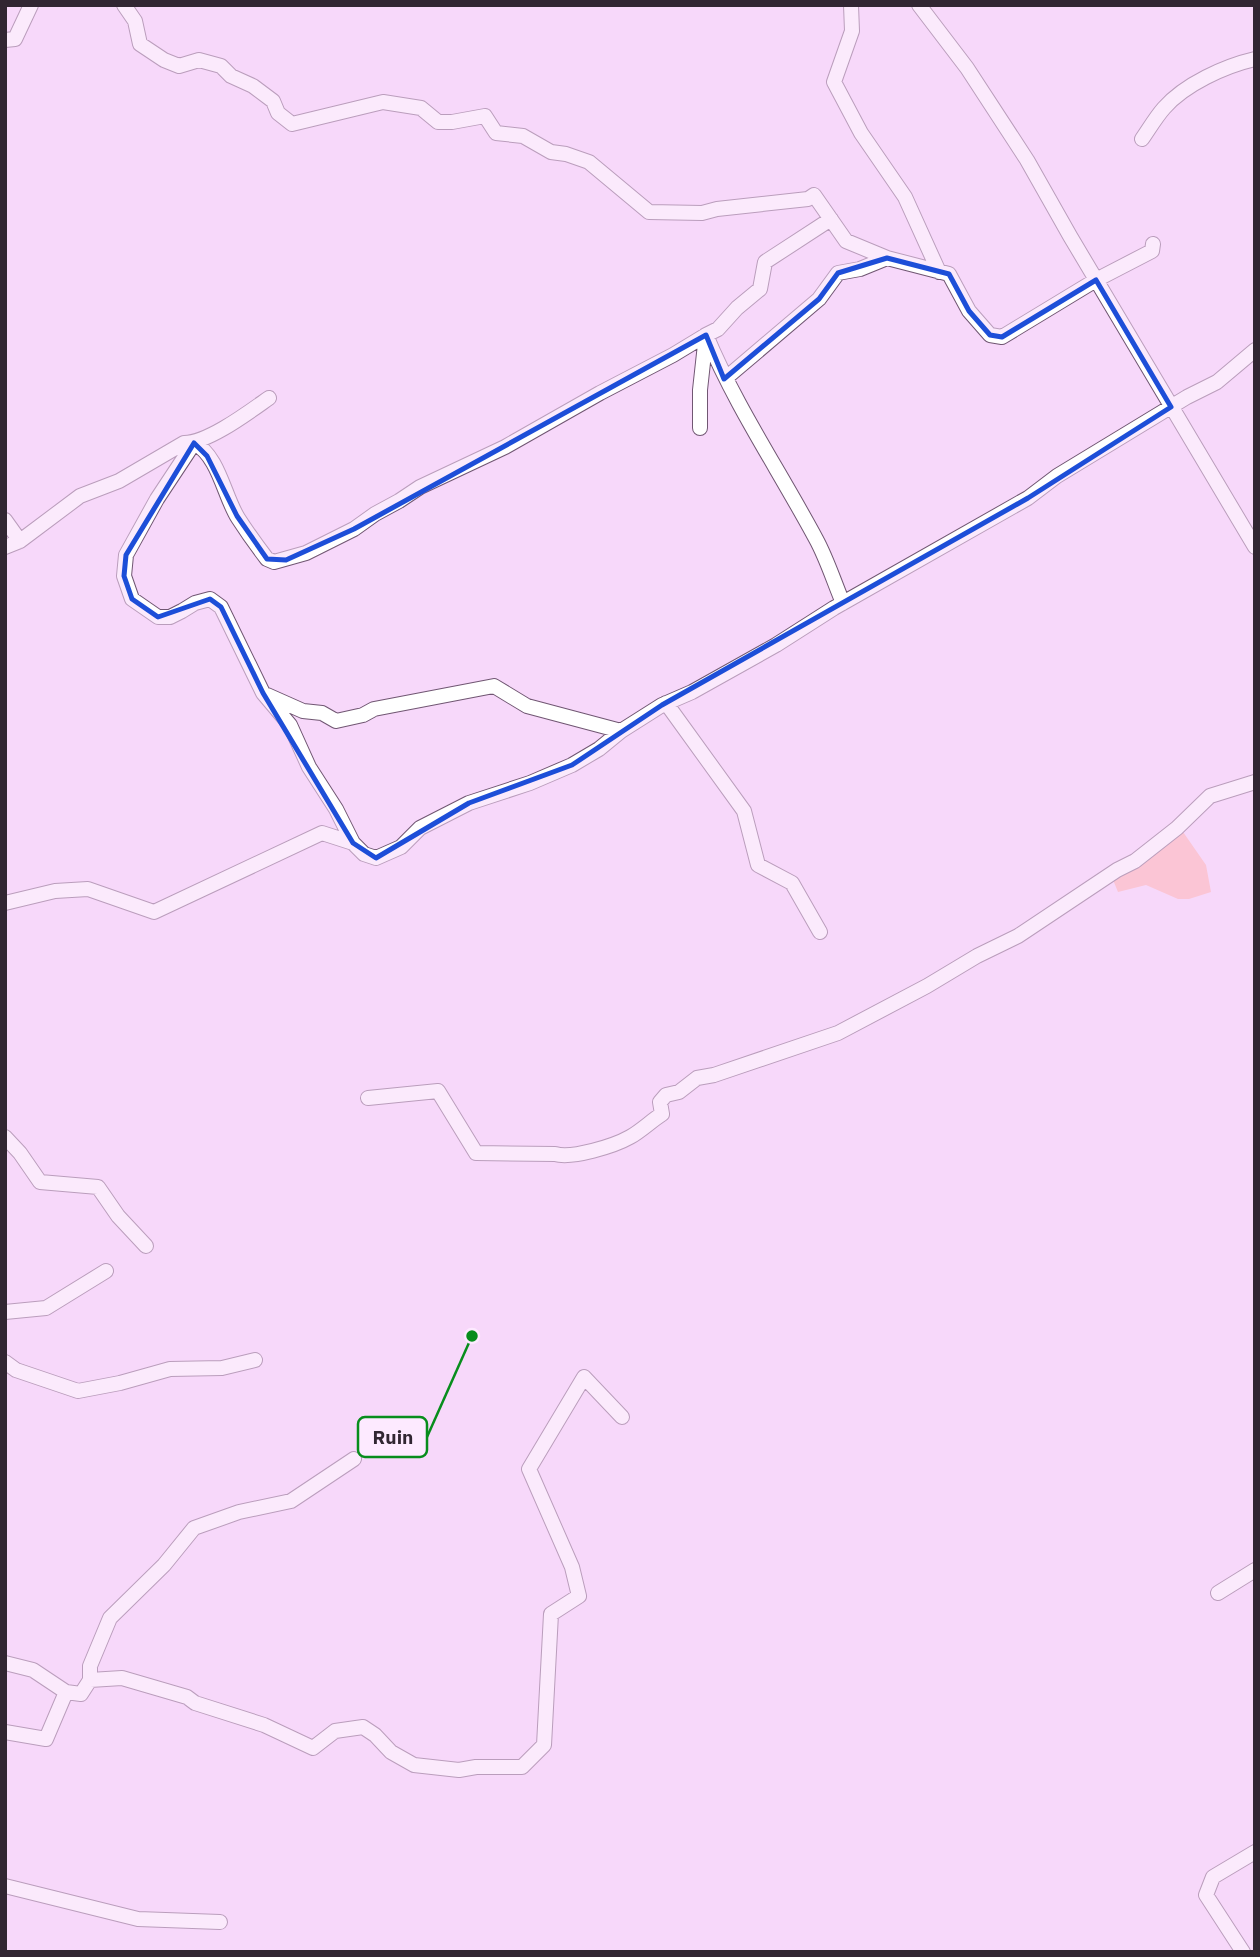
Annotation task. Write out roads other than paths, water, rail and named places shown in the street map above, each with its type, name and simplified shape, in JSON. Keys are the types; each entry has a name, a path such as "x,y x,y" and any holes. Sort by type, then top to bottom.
{"street":[{"path":"5,40 15,39 31,5"},
{"path":"124,5 135,21 140,44 164,60 179,66 199,60 221,66 231,76 253,86 273,102 278,113 292,124 383,102 421,108 438,122 485,117 496,133 523,136 551,152 589,162 649,212 702,213 814,195 846,241 887,258 949,274 969,311 990,335 1002,337 1096,280 1152,251 1153,244"},
{"path":"851,5 852,31 834,82 861,133 905,197 939,272"},
{"path":"919,5 967,68 1027,160 1255,547"},
{"path":"1142,139 1162,109 1187,88 1236,64 1255,59"},
{"path":"194,443 201,447 207,456 220,477 237,516 267,559 274,562 306,553 354,529 421,487 524,436 718,329 737,308 760,289 765,262 831,219"},
{"path":"726,378 819,299 838,273 860,269 887,258"},
{"path":"706,335 764,451 817,541 843,603"},
{"path":"701,428 700,390 706,335"},
{"path":"194,443 157,499 126,555 124,576 132,599 158,617 170,617 195,603 210,599 221,607 263,693 290,725 309,767 336,808 354,843 364,854 376,858 401,847 420,828 469,803 530,783 572,765 666,703 692,692 776,645 843,603 1028,498 1057,476 1216,382 1255,350"},
{"path":"5,547 20,541 80,496 120,481 184,443 194,443 236,421 269,398"},
{"path":"5,520 20,541"},
{"path":"263,693 303,711 322,713 336,721 363,715 374,709 494,686 527,706 621,731"},
{"path":"666,703 744,811 758,865 792,883 820,932"},
{"path":"368,1098 438,1091 476,1153 555,1154 564,1157 602,1148 630,1138 662,1114 660,1102 666,1096 679,1092 697,1079 838,1033 927,986 976,956 1018,936 1117,870 1135,861 1177,828 1210,796 1255,782"},
{"path":"5,904 55,891 88,889 154,912 322,833 354,843"},
{"path":"5,1137 40,1182 98,1188 118,1216 146,1246"},
{"path":"5,1312 46,1308 106,1270"},
{"path":"5,1362 16,1370 78,1391 170,1369 222,1368 255,1360"},
{"path":"90,1680 122,1678 187,1697 195,1703 264,1725 313,1748 335,1731 363,1727 391,1752 415,1765 460,1770 476,1767 522,1767 544,1745 551,1614 579,1596 572,1567 529,1469 584,1377 622,1417"},
{"path":"5,1663 33,1670 66,1692 81,1693 90,1680 90,1666 110,1618 164,1565 194,1528 239,1512 291,1501 354,1459"},
{"path":"1218,1593 1255,1570"},
{"path":"5,1732 46,1739 66,1692"},
{"path":"1243,1952 1206,1895 1213,1877 1255,1852"},
{"path":"5,1886 138,1919 220,1922"}],"place":[{"name":"Ruin","path":"472,1336"}]}
